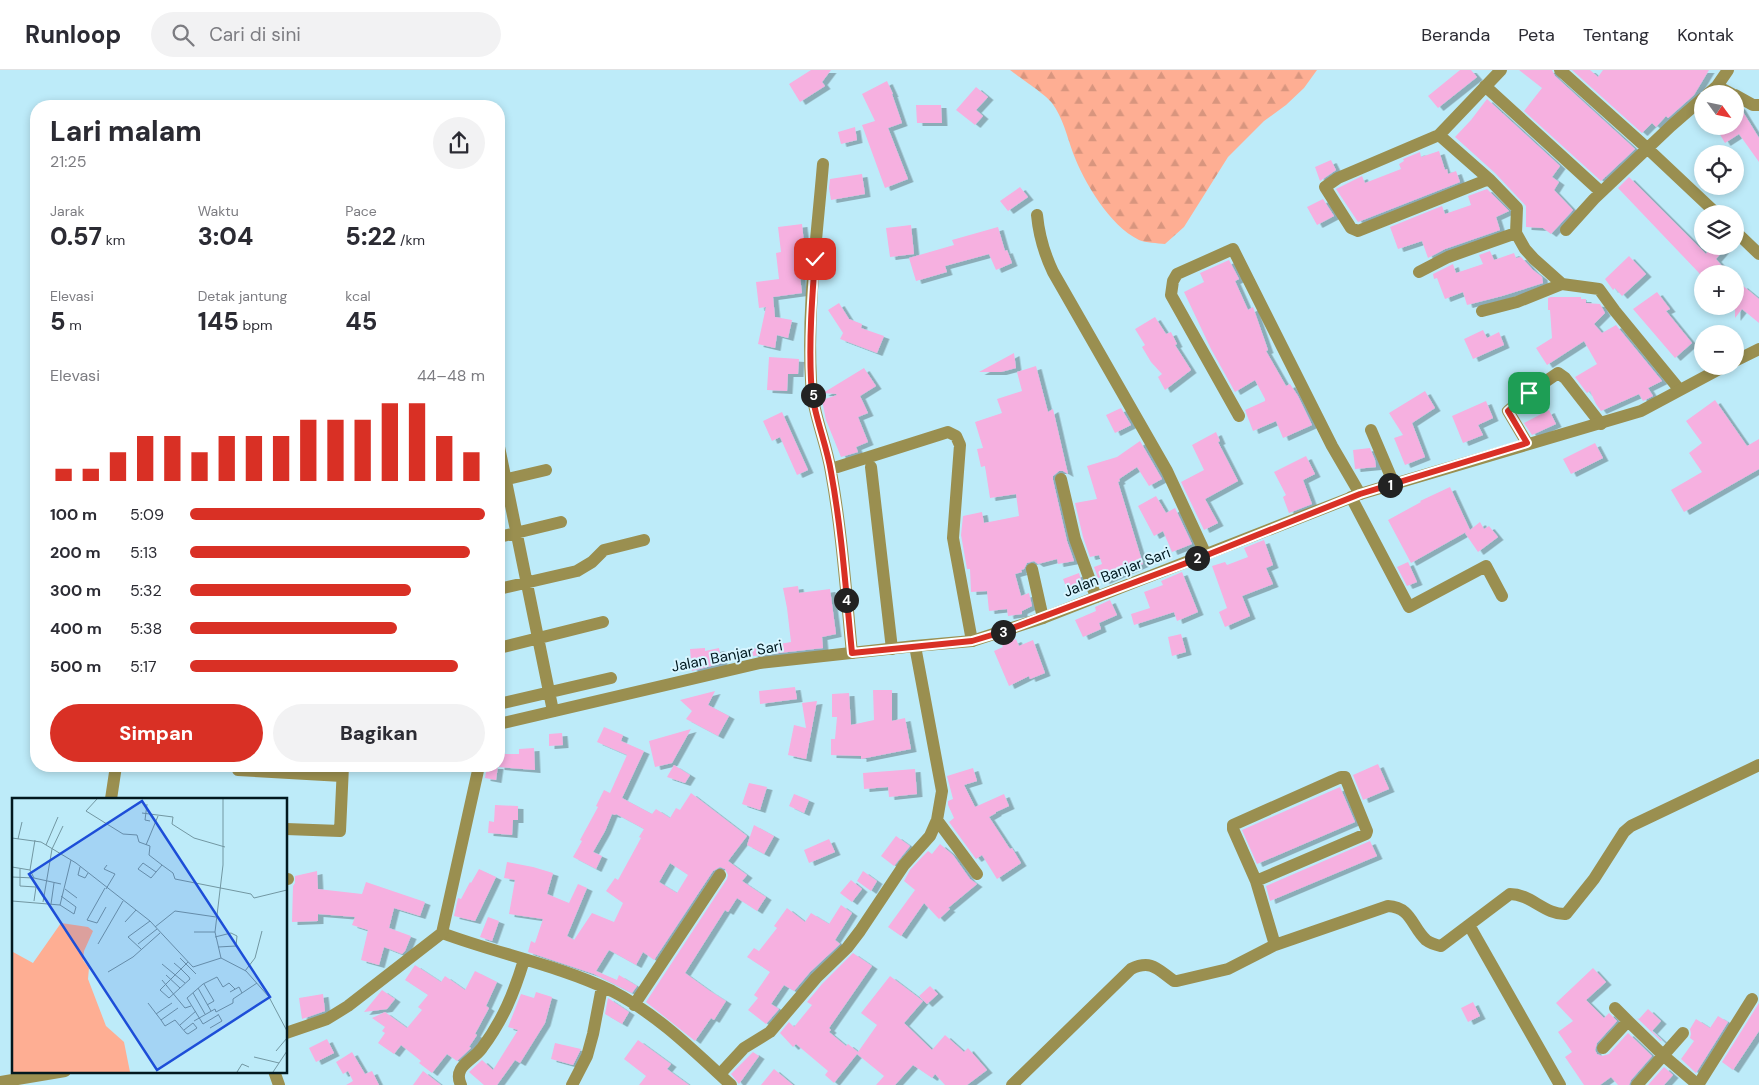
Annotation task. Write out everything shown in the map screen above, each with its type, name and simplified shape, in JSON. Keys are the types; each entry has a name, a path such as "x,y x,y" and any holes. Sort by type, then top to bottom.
{"street":[{"path":"1489,179 1358,231 1351,228 1325,187 1338,178 1439,135 1501,70"},
{"path":"1560,70 1648,148 1708,205"},
{"path":"1717,85 1728,70"},
{"path":"1485,86 1601,192"},
{"path":"1744,100 1753,105 1759,105"},
{"path":"1566,230 1601,192 1694,106"},
{"path":"1439,135 1489,179 1517,208 1516,233 1525,249 1562,284"},
{"path":"823,164 811,320 811,381 816,415 831,469 837,505 852,653"},
{"path":"1037,215 1039,236 1052,272 1167,472 1206,554"},
{"path":"1419,272 1448,257 1516,233"},
{"path":"1744,240 1759,254"},
{"path":"1239,416 1171,295 1173,281 1178,274 1233,249 1332,446 1409,607 1486,566 1502,596"},
{"path":"1482,311 1517,302 1562,284 1599,289 1679,389"},
{"path":"1744,356 1759,348"},
{"path":"1527,443 1508,411 1529,393 1558,373 1565,378 1601,424"},
{"name":"Jalan Banjar Sari","path":"505,723 760,663 972,641 1043,618 1355,495 1641,411 1707,375"},
{"path":"1371,430 1394,484"},
{"path":"831,469 948,432 956,436 960,445 953,538 972,641"},
{"path":"871,467 892,648"},
{"path":"505,479 546,470"},
{"path":"1062,479 1075,539 1096,597"},
{"path":"505,490 517,532 553,711"},
{"path":"505,535 560,522"},
{"path":"505,588 577,571 592,562 604,550 644,540"},
{"path":"1032,570 1043,618"},
{"path":"505,646 603,622"},
{"path":"442,933 480,947 572,975 602,987 634,1005 673,1032 725,1081 744,1048 770,1032 816,978 847,948 860,932 904,865 930,836 937,820 942,791 915,646"},
{"path":"505,703 611,678"},
{"path":"1012,1085 1131,969 1140,965 1150,964 1174,981 1228,969 1275,945 1388,906 1398,907 1405,912 1426,940 1441,946 1510,894 1519,894 1551,912 1566,914 1594,879 1624,832 1631,826 1759,764"},
{"path":"111,798 115,772"},
{"path":"288,829 340,831 343,772"},
{"path":"288,1032 327,1019 348,1006 442,933 478,772"},
{"path":"1256,881 1366,834 1367,831 1345,777 1341,777 1233,825 1233,829 1256,881 1275,945"},
{"path":"937,820 978,874"},
{"path":"634,1005 720,875"},
{"path":"1469,925 1560,1085"},
{"path":"461,1085 458,1079 461,1068 480,1051 494,1032 509,1006 524,960"},
{"path":"572,1085 587,1056 602,987"},
{"path":"1615,1008 1664,1056 1698,1085 1752,999"},
{"path":"1602,1048 1628,1021"},
{"path":"1637,1085 1683,1033"},
{"path":"0,1082 59,1072"},
{"path":"274,1072 280,1085"}],"green space":[{"path":"1010,70 1317,70 1304,88 1286,105 1264,121 1228,157 1184,227 1165,244 1139,240 1128,233 1108,214 1084,177 1062,121 1052,103"}],"building":[{"path":"811,70 831,70 822,82 825,86 800,102 789,84"},
{"path":"1460,70 1471,70 1477,77 1438,108 1428,96"},
{"path":"1519,70 1552,70 1555,76 1635,149 1601,181 1524,111 1542,88"},
{"path":"1572,70 1590,70 1598,77 1603,70 1709,70 1700,85 1694,85 1694,95 1668,118 1666,116 1656,127 1652,123 1642,133"},
{"path":"887,81 902,123 888,128 908,179 885,188 862,125 875,121 862,94"},
{"path":"976,87 988,97 976,110 983,116 975,125 956,110"},
{"path":"1487,99 1560,166 1552,177 1559,182 1554,190 1573,210 1551,234 1543,228 1526,227 1526,206 1495,173 1455,137"},
{"path":"916,105 941,105 942,123 917,123"},
{"path":"1744,114 1759,138 1759,162 1740,135 1744,135"},
{"path":"855,127 857,140 841,144 838,132"},
{"path":"1720,135 1737,135 1725,143"},
{"path":"1439,151 1445,170 1447,169 1448,174 1456,171 1460,182 1358,222 1336,189 1362,176 1365,183 1401,169 1399,164 1404,161 1403,159 1420,152 1421,157"},
{"path":"1331,160 1336,170 1320,181 1315,167"},
{"path":"862,174 865,194 831,200 830,179"},
{"path":"1629,177 1694,242 1694,255 1719,255 1716,259 1721,265 1694,265 1694,268 1618,188"},
{"path":"1020,187 1028,197 1008,211 1000,201"},
{"path":"1487,189 1509,211 1496,217 1500,230 1445,249 1428,258 1422,241 1398,249 1390,227 1442,206 1445,214 1471,205 1468,196"},
{"path":"1323,199 1334,216 1317,225 1307,207"},
{"path":"802,224 804,243 796,244 802,293 773,297 775,317 792,320 788,338 777,335 775,348 758,344 766,307 759,308 756,282 779,279 776,253 781,252 778,227"},
{"path":"911,225 914,254 890,257 886,228"},
{"path":"998,227 1005,251 1007,250 1012,263 996,270 989,254 945,266 947,272 916,281 909,258 954,245 952,240"},
{"path":"1490,251 1494,260 1514,253 1516,258 1521,257 1542,277 1543,283 1467,305 1463,292 1445,299 1437,278 1434,279 1433,274 1453,264 1456,273 1483,264 1479,255"},
{"path":"1629,256 1646,274 1622,296 1615,288 1613,290 1605,279"},
{"path":"1229,260 1239,279 1235,281 1248,310 1253,307 1268,350 1266,351 1286,386 1290,384 1298,396 1312,425 1283,438 1276,421 1253,431 1245,410 1265,401 1265,399 1255,380 1235,392 1211,349 1184,292 1204,282 1200,273"},
{"path":"1744,287 1759,299 1759,323 1744,311"},
{"path":"1657,292 1670,309 1666,311 1692,343 1675,358 1633,309"},
{"path":"1581,297 1581,299 1586,299 1586,303 1600,304 1605,313 1594,324 1602,333 1616,325 1662,381 1648,388 1653,396 1643,401 1639,394 1601,411 1590,391 1587,393 1575,377 1597,364 1584,341 1547,365 1536,348 1552,338 1550,310 1548,310 1548,298"},
{"path":"839,303 849,319 862,324 861,328 884,336 877,353 840,339 843,333 828,310"},
{"path":"1155,317 1166,334 1171,332 1177,344 1175,345 1191,370 1165,390 1158,377 1162,374 1151,362 1142,347 1145,345 1135,329"},
{"path":"1483,330 1487,338 1499,332 1504,345 1473,359 1464,339"},
{"path":"1014,353 1016,368 1001,372 979,372"},
{"path":"769,357 799,359 798,374 788,374 787,391 767,390"},
{"path":"1036,366 1048,412 1053,409 1068,474 1059,471 1053,476 1053,480 1067,541 1074,561 1058,564 1057,559 1038,564 1034,561 1027,563 1024,569 1021,570 1022,572 1015,574 1021,596 1029,593 1032,606 1022,611 1022,614 1008,616 1007,609 989,611 987,591 971,592 970,569 967,569 961,535 963,516 982,512 984,523 1019,516 1016,494 990,498 985,466 981,467 977,449 983,448 975,422 1002,413 997,399 1022,391 1017,372"},
{"path":"864,368 876,386 860,396 868,413 858,417 868,442 856,447 858,452 841,457 826,420 822,400 837,395 823,393"},
{"path":"1425,391 1435,408 1412,423 1425,457 1405,465 1394,438 1403,435 1389,413"},
{"path":"1715,400 1747,446 1759,439 1759,469 1684,512 1671,490 1702,472 1689,453 1702,443 1686,421"},
{"path":"1486,401 1493,418 1478,425 1483,435 1463,443 1452,416"},
{"path":"1121,408 1131,425 1115,433 1106,415"},
{"path":"1549,410 1556,424 1532,435 1524,423"},
{"path":"782,412 808,470 797,475 780,437 772,441 763,421"},
{"path":"1216,432 1220,441 1218,442 1238,481 1205,499 1218,523 1204,530 1181,482 1204,470 1192,445"},
{"path":"1140,441 1162,479 1149,486 1137,467 1119,479 1120,481 1118,482 1143,564 1104,581 1102,577 1098,578 1094,567 1102,564 1099,555 1090,557 1075,503 1097,499 1087,466 1117,457"},
{"path":"1595,443 1603,458 1571,474 1563,459"},
{"path":"1370,448 1376,467 1355,469 1353,450"},
{"path":"1306,456 1315,474 1303,480 1312,504 1289,513 1283,497 1286,495 1274,472"},
{"path":"1450,487 1470,530 1480,522 1484,529 1489,526 1498,537 1478,552 1466,532 1411,563 1388,520 1420,501"},
{"path":"1156,496 1166,513 1175,508 1192,544 1172,552 1163,531 1154,536 1138,506"},
{"path":"1264,540 1273,565 1266,568 1273,584 1242,596 1250,616 1225,627 1219,612 1227,608 1212,566 1225,562 1227,565 1248,557 1244,548"},
{"path":"1408,562 1417,582 1407,586 1397,567"},
{"path":"1182,572 1198,612 1177,621 1174,612 1134,625 1131,614 1150,608 1144,592 1163,585 1161,581"},
{"path":"1079,573 1082,583 1067,589 1063,579"},
{"path":"798,586 799,593 830,589 836,634 822,637 823,648 753,656 752,649 791,642 783,588"},
{"path":"1110,600 1117,615 1099,623 1101,629 1083,637 1075,620 1096,611 1095,607"},
{"path":"1181,634 1186,652 1172,656 1168,637"},
{"path":"1016,639 1019,646 1033,640 1045,673 1030,679 1029,676 1009,686 994,651"},
{"path":"705,648 705,651 719,648 722,663 692,671 690,649"},
{"path":"795,687 797,699 760,704 759,691"},
{"path":"873,690 892,690 892,721 905,718 911,749 861,759 861,756 831,755 831,739 835,739 837,717 832,717 832,694 849,693 851,725 874,720"},
{"path":"715,691 708,705 729,716 718,736 686,719 692,711 680,700"},
{"path":"817,701 806,759 788,755 794,725 806,728 802,703"},
{"path":"604,727 623,735 621,741 644,751 622,798 652,814 656,809 670,818 676,808 680,810 691,793 747,836 728,861 747,875 742,881 766,897 757,911 737,898 728,912 725,910 685,973 726,1001 714,1020 711,1018 695,1041 646,1002 727,879 728,875 725,869 720,867 713,871 654,960 643,952 636,965 609,950 596,971 617,980 619,975 637,986 632,993 594,974 528,952 531,941 535,943 543,919 509,914 515,880 504,878 507,862 553,873 547,894 569,903 578,884 587,888 567,936 574,940 592,913 614,922 623,903 606,891 615,878 618,880 644,829 616,814 612,814 593,852 602,856 596,869 573,857 598,807 596,806 604,790 610,793 627,755 597,742","holes":["670,863 688,875 677,893 659,882"]},
{"path":"691,729 672,763 655,767 649,741"},
{"path":"562,733 563,745 549,746 549,734"},
{"path":"534,748 535,770 505,768 505,754 519,754 519,749"},
{"path":"1378,764 1389,789 1363,800 1353,775"},
{"path":"674,765 690,775 685,783 667,777"},
{"path":"973,768 977,781 964,785 975,807 1004,794 1009,806 989,817 1021,863 997,879 982,855 976,859 949,822 954,818 948,805 948,801 953,799 947,776"},
{"path":"915,769 917,794 889,797 888,787 864,789 863,773"},
{"path":"486,772 497,772 496,780 485,778"},
{"path":"749,783 767,787 760,810 742,804"},
{"path":"1340,787 1355,822 1257,864 1242,830"},
{"path":"794,794 809,800 804,813 789,806"},
{"path":"495,805 518,806 518,820 513,820 512,835 488,833 489,821 494,822"},
{"path":"754,825 774,836 764,854 747,845"},
{"path":"896,836 910,846 894,866 881,856"},
{"path":"829,839 835,852 809,863 804,850"},
{"path":"1370,841 1377,856 1270,901 1266,886"},
{"path":"940,844 953,855 970,879 977,884 948,908 950,909 939,919 924,903 901,936 888,927 915,890 904,881 910,870 923,856 928,851 932,854"},
{"path":"479,869 496,877 475,921 454,916 458,898 461,899"},
{"path":"317,871 318,889 362,894 366,882 425,902 420,916 394,908 389,928 411,936 405,951 402,954 384,947 379,965 361,960 368,930 352,925 355,917 318,914 318,921 292,922 295,876"},
{"path":"863,871 877,881 871,891 857,881"},
{"path":"851,880 862,889 852,902 840,893"},
{"path":"841,905 852,913 835,940 840,944 810,972 794,991 784,985 771,1004 779,1009 766,1024 748,1010 758,998 754,995 770,972 747,957 754,948 759,951 777,928 774,926 787,908 805,922 811,913 829,924"},
{"path":"488,917 499,921 492,941 480,937"},
{"path":"853,953 872,966 829,1028 831,1030 829,1032 846,1046 848,1044 858,1052 877,1025 861,1013 890,976 923,1001 904,1023 932,1050 945,1035 964,1052 968,1048 987,1070 967,1085 945,1085 935,1074 932,1078 913,1065 895,1085 876,1085 884,1076 857,1054 834,1083 825,1075 828,1071 796,1044 793,1047 780,1033 789,1022 794,1027 812,1005 807,1002"},
{"path":"415,965 441,982 445,976 465,990 475,971 497,982 486,1006 489,1008 475,1034 477,1035 469,1047 471,1048 457,1061 447,1054 432,1073 419,1063 421,1061 401,1045 394,1054 378,1043 385,1033 382,1031 385,1027 372,1018 385,1012 407,1028 422,1010 418,1007 428,995 405,980"},
{"path":"1593,968 1606,982 1586,1000 1604,1018 1609,1013 1617,1021 1597,1043 1595,1050 1597,1054 1602,1056 1609,1054 1628,1033 1652,1056 1631,1080 1629,1085 1618,1085 1611,1077 1600,1085 1584,1085 1565,1057 1572,1052 1558,1032 1573,1021 1556,1003"},
{"path":"930,986 938,994 927,1004 919,996"},
{"path":"382,990 395,999 387,1009 364,1012"},
{"path":"536,992 552,997 545,1023 520,1063 515,1060 497,1085 484,1085 469,1072 482,1060 493,1070 518,1030 508,1027 521,994 534,998"},
{"path":"323,994 325,1011 302,1019 299,998"},
{"path":"608,998 629,1012 622,1024 605,1014"},
{"path":"1473,1002 1480,1016 1468,1022 1461,1008"},
{"path":"1759,1003 1759,1031 1733,1070 1722,1062"},
{"path":"1648,1009 1661,1021 1652,1031 1661,1041 1637,1018 1639,1019"},
{"path":"1718,1016 1728,1022 1696,1073 1681,1059 1694,1041 1690,1038 1690,1029 1696,1019 1710,1028"},
{"path":"327,1039 334,1053 316,1062 309,1048"},
{"path":"638,1040 671,1064 667,1069 689,1085 639,1085 646,1076 624,1059"},
{"path":"555,1043 581,1049 573,1065 551,1059"},
{"path":"352,1052 365,1074 372,1071 379,1085 346,1085 353,1081 348,1071 343,1074 336,1062"},
{"path":"753,1052 759,1056 739,1084 731,1074"},
{"path":"1664,1067 1673,1075 1664,1085 1648,1085"},
{"path":"774,1069 793,1085 761,1085"},
{"path":"423,1071 441,1085 413,1085"}],"route":[{"path":"815,259 811,320 811,381 816,415 831,469 837,505 852,653 972,641 1002,632 1197,559 1360,494 1527,443 1508,411 1529,393"}]}
